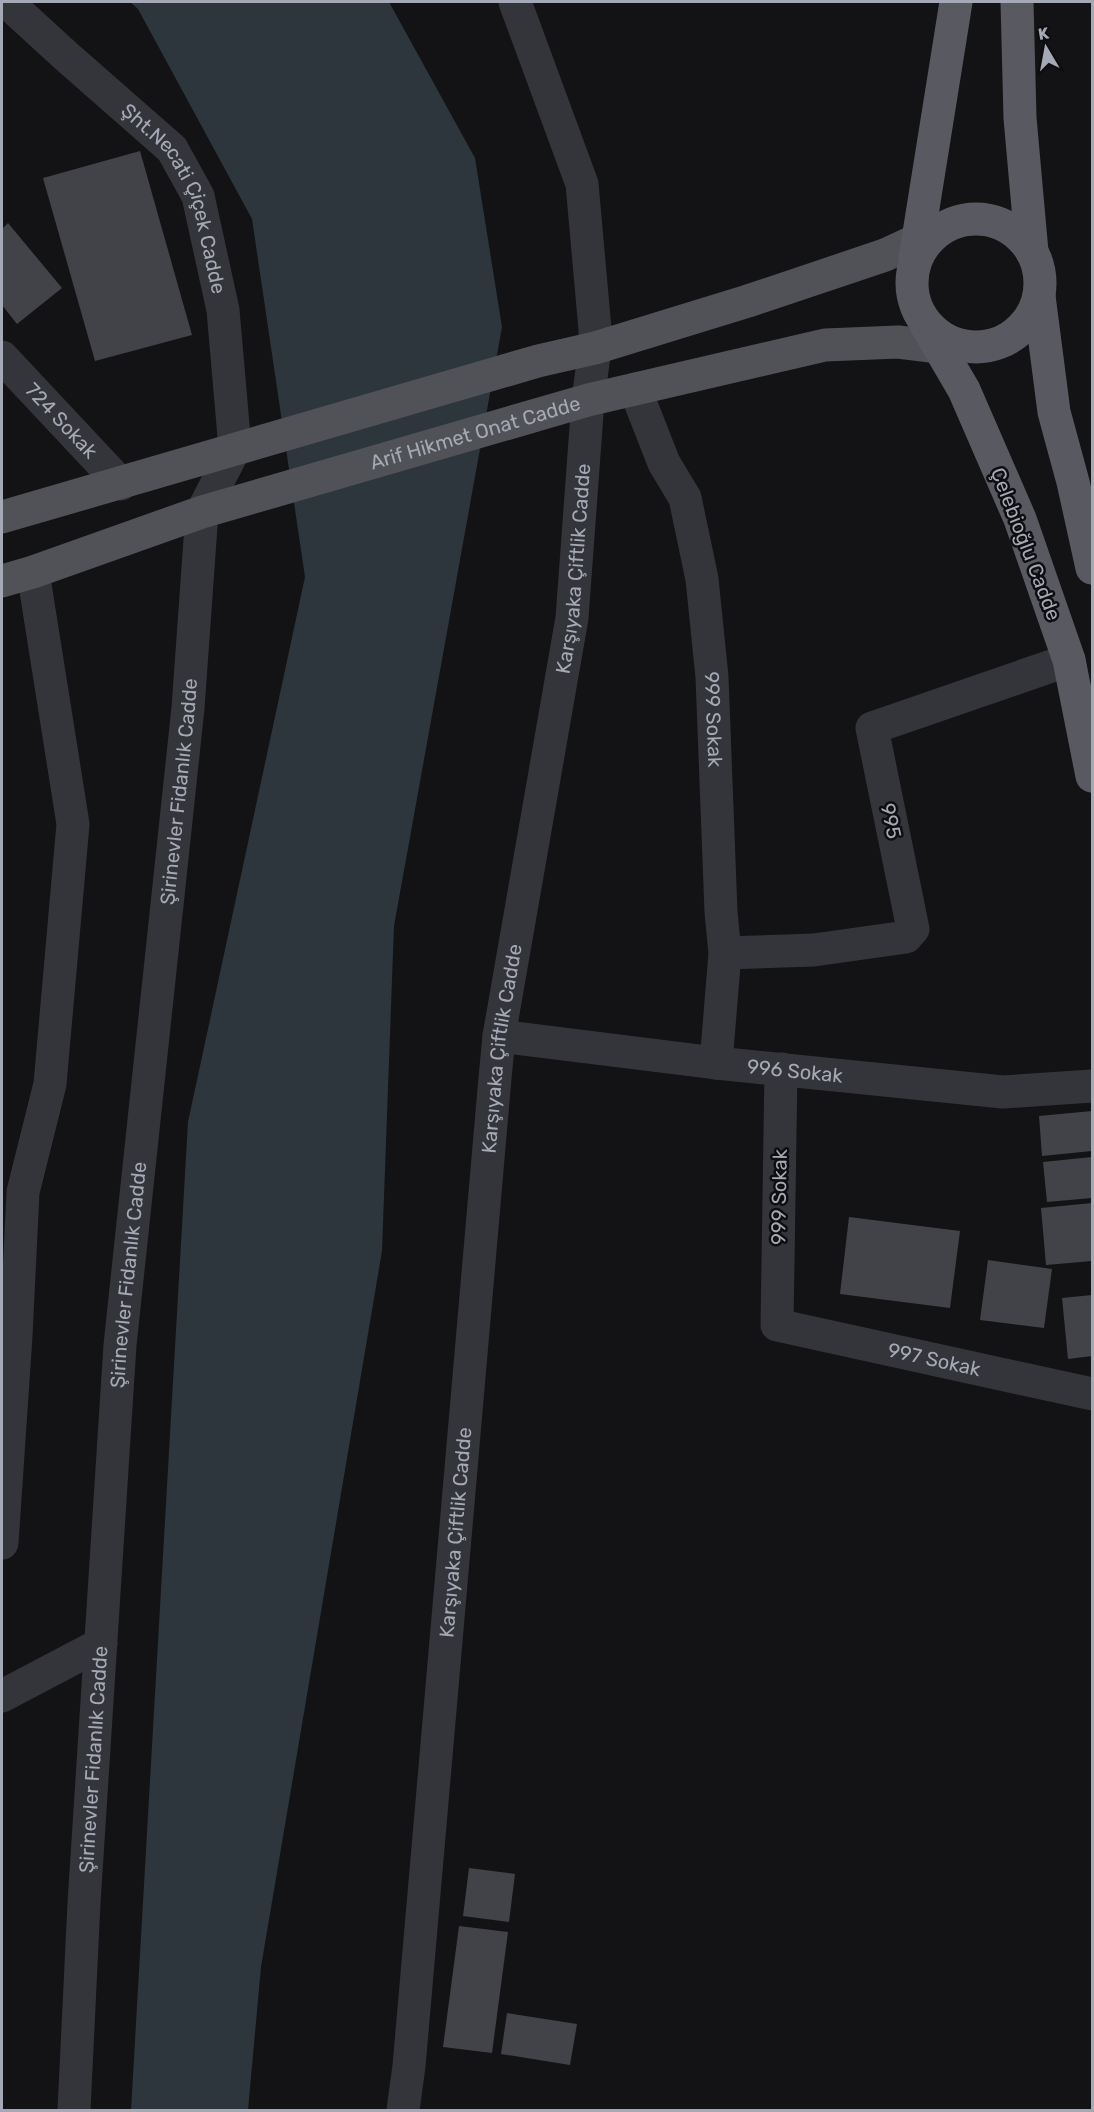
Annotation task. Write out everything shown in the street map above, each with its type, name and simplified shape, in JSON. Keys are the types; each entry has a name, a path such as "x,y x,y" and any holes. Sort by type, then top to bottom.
{"highway":[{"path":"956,2 924,244 911,284 915,306 942,339 982,348 1001,342 1018,332 1031,316 1039,296"},
{"path":"1017,2 1020,118 1032,252 1040,274 1039,296 1053,412 1083,486 1092,568"},
{"path":"924,244 960,221 981,219 1001,224 1018,235 1032,252"},
{"name":"Çelebioğlu Cadde","path":"942,339 1020,519 1069,660 1092,776"}],"main road":[{"path":"2,517 538,361 595,348 924,244"},
{"name":"Arif Hikmet Onat Cadde","path":"2,581 202,512 588,400 825,345 942,339"}],"street":[{"name":"Şht.Necati Çiçek Cadde","path":"7,2 172,149 198,196 223,310 236,448"},
{"name":"Karşıyaka Çiftlik Cadde","path":"413,2109 499,1036 572,618 588,400 595,348 582,184 515,2"},
{"name":"724 Sokak","path":"2,357 121,484"},
{"name":"999 Sokak","path":"635,389 664,463 685,498 702,579 712,677 720,912 725,953 716,1063"},
{"name":"Şirinevler Fidanlık Cadde","path":"74,2110 84,1902 120,1345 188,708 202,512 236,448"},
{"path":"2,1543 16,1336 12,1193 50,1084 73,824 33,572"},
{"name":"995","path":"725,953 814,950 906,938 913,929 872,728 1069,660"},
{"name":"996 Sokak","path":"499,1036 716,1063 1003,1092 1092,1086"},
{"name":"999 Sokak","path":"777,1325 782,1069"},
{"name":"997 Sokak","path":"777,1325 1092,1394"},
{"path":"2,1696 101,1644"}],"shaded area":[{"path":"130,2 389,2 475,158 502,327 394,926 382,1251 261,1967 248,2110 131,2110 188,1122 305,577 252,219 138,9"}],"building":[{"path":"140,151 192,335 95,361 43,178"},
{"path":"8,223 62,288 17,324 2,305 2,229"},
{"path":"1092,1111 1092,1151 1042,1156 1039,1116"},
{"path":"1092,1157 1092,1198 1047,1202 1043,1162"},
{"path":"1092,1203 1092,1261 1046,1265 1041,1208"},
{"path":"849,1217 960,1231 950,1308 840,1294"},
{"path":"988,1260 1052,1269 1044,1328 980,1320"},
{"path":"1092,1295 1092,1356 1068,1359 1062,1298"},
{"path":"469,1868 515,1874 509,1922 463,1916"},
{"path":"459,1926 508,1932 492,2053 443,2047"},
{"path":"507,2013 577,2024 570,2065 501,2054"}]}
